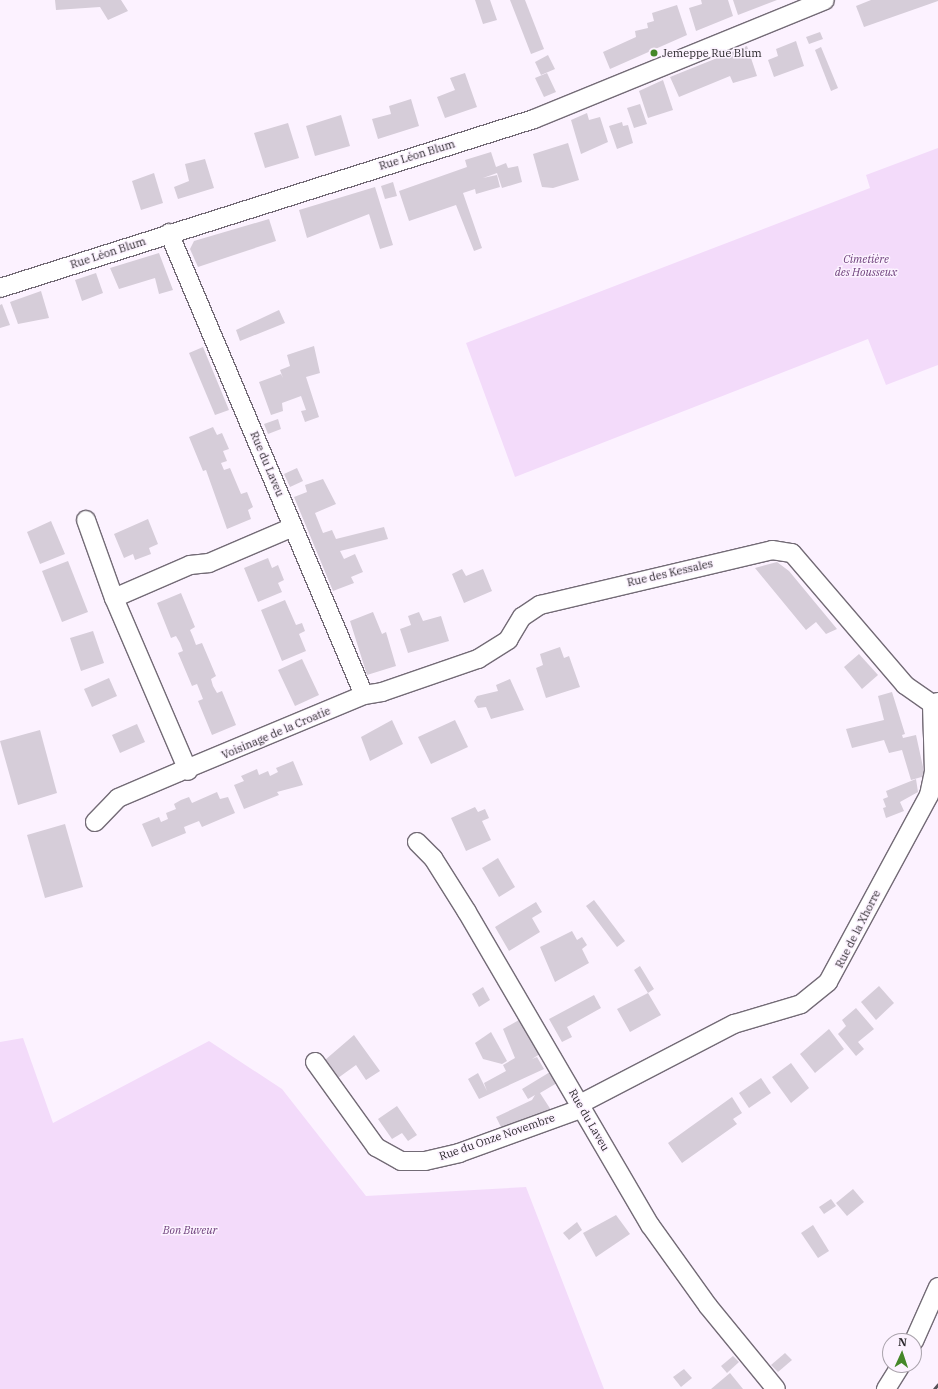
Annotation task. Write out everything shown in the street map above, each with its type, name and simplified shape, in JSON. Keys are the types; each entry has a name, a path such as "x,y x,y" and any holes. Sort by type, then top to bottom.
{"street":[{"name":"Rue Léon Blum","path":"0,288 169,233 534,119 799,4 821,1"},
{"name":"Rue du Laveu","path":"169,233 364,695"},
{"path":"86,520 114,598 188,771"},
{"path":"114,598 190,565 209,563 293,527"},
{"name":"Rue des Kessales","path":"364,695 382,692 478,659 508,640 522,617 540,605 700,565 784,549 792,553 904,685 935,703"},
{"name":"Voisinage de la Croatie","path":"95,822 118,798 188,771 364,695"},
{"name":"Rue de la Xhorre","path":"581,1106 734,1024 800,1004 828,982 929,795 934,772 935,703"},
{"name":"Rue du Laveu","path":"417,842 433,858 467,912 665,1247 776,1389"},
{"name":"Rue du Onze Novembre","path":"315,1062 376,1147 401,1161 425,1161 459,1153 581,1106"},
{"path":"918,1333 938,1287"},
{"path":"886,1389 896,1373"}],"green space":[{"name":"Cimetière des Housseux","path":"938,148 938,365 886,385 868,339 515,477 466,343 870,188 866,175"},
{"name":"Bon Buveur","path":"23,1038 53,1123 209,1041 282,1089 366,1196 526,1187 604,1389 0,1389 0,1042"}],"building":[{"path":"55,0 121,0 128,11 108,20 100,7 56,10"},
{"path":"475,0 490,0 497,20 483,24"},
{"path":"510,0 525,0 544,49 531,54"},
{"path":"701,0 728,0 733,16 696,31 689,8 702,4"},
{"path":"733,0 777,0 738,15"},
{"path":"871,0 938,1 864,27 856,6"},
{"path":"677,5 687,35 610,69 603,52 636,37 635,31 648,28 647,23 654,21 652,13"},
{"path":"820,32 823,39 809,44 806,37"},
{"path":"796,41 804,66 774,77 768,60 778,56 776,49"},
{"path":"747,46 757,76 733,83 730,76 679,97 670,77"},
{"path":"821,47 838,88 831,91 815,50"},
{"path":"548,55 555,69 541,75 535,62"},
{"path":"465,73 477,107 445,118 437,97 455,90 450,78"},
{"path":"547,73 556,92 544,97 535,78"},
{"path":"663,80 673,110 648,118 639,91"},
{"path":"411,99 419,126 378,139 372,119 391,114 389,106"},
{"path":"640,104 647,124 634,128 627,108"},
{"path":"587,113 589,120 600,117 608,142 581,154 571,120"},
{"path":"341,115 350,146 315,156 306,126"},
{"path":"622,122 623,126 628,125 633,143 617,149 609,126"},
{"path":"288,123 299,158 265,168 254,133"},
{"path":"568,143 579,180 553,188 542,187 533,154"},
{"path":"491,152 496,167 506,163 508,168 518,166 522,182 502,188 497,173 483,178 497,175 500,187 476,194 475,189 463,193 482,248 474,251 456,205 409,221 399,191 467,167 465,160"},
{"path":"205,159 214,188 178,199 174,187 189,181 185,164"},
{"path":"154,173 163,203 141,210 132,181"},
{"path":"393,182 397,196 385,199 381,186"},
{"path":"375,187 393,245 380,249 369,214 307,238 299,210"},
{"path":"269,219 276,241 198,267 190,249 194,241"},
{"path":"159,253 173,290 159,294 155,278 119,289 110,268"},
{"path":"96,273 103,293 82,301 75,280"},
{"path":"41,291 49,318 18,324 10,302"},
{"path":"2,304 10,325 0,328 0,305"},
{"path":"279,310 285,323 240,341 236,330"},
{"path":"314,346 320,373 306,377 319,417 305,422 301,411 306,410 301,396 282,403 283,411 271,415 259,382 281,374 283,378 280,370 290,366 287,355"},
{"path":"203,347 229,410 215,415 189,353"},
{"path":"278,419 281,429 268,434 264,424"},
{"path":"213,427 217,435 222,433 229,449 223,451 227,461 221,463 224,470 230,468 241,494 247,492 253,507 248,510 251,519 227,529 206,470 203,471 189,437"},
{"path":"297,468 303,481 290,487 284,474"},
{"path":"323,479 336,504 315,513 323,533 332,530 336,539 384,527 388,539 340,551 344,559 355,554 363,572 351,577 354,583 333,591 294,497 307,492 305,485"},
{"path":"148,519 158,544 149,548 151,554 135,560 133,554 124,558 114,534"},
{"path":"51,521 65,554 40,564 27,532"},
{"path":"268,558 272,568 278,565 284,580 278,583 282,592 258,602 244,568"},
{"path":"68,561 88,612 62,622 42,571"},
{"path":"777,562 789,571 837,629 826,634 816,622 806,630 755,568"},
{"path":"462,569 466,576 483,569 492,591 464,603 452,574"},
{"path":"181,593 195,627 190,630 196,645 202,643 216,676 211,679 213,686 217,693 222,691 236,725 212,735 198,701 203,699 197,684 192,686 178,653 183,651 180,643 176,636 171,638 157,603"},
{"path":"285,600 296,625 302,623 305,631 299,634 306,651 282,661 261,610"},
{"path":"373,612 382,634 386,632 396,666 367,675 350,621"},
{"path":"419,612 423,621 441,616 449,641 408,653 400,629 411,625 408,616"},
{"path":"93,631 104,663 81,671 70,638"},
{"path":"560,647 564,658 569,656 580,687 546,698 536,668 543,665 540,654"},
{"path":"859,654 878,675 862,689 844,667"},
{"path":"302,659 319,695 295,706 278,670"},
{"path":"109,678 117,696 92,707 84,689"},
{"path":"510,679 524,710 491,719 486,707 478,708 474,701 477,696 498,691 496,685"},
{"path":"892,692 905,734 902,735 903,738 916,735 925,776 911,780 902,750 889,753 884,740 852,748 846,729 884,720 878,696"},
{"path":"392,720 403,744 370,761 361,737"},
{"path":"455,720 468,747 431,764 418,737"},
{"path":"137,724 145,742 120,753 112,735"},
{"path":"40,730 57,793 18,805 0,741"},
{"path":"293,761 303,785 277,792 279,795 244,809 234,785 244,781 241,776 257,769 259,775 268,771 270,776 278,772 276,768"},
{"path":"916,779 918,792 900,802 904,811 886,818 883,808 886,807 883,799 888,797 886,791"},
{"path":"217,792 220,799 228,797 235,813 202,827 199,821 184,827 186,833 152,847 142,824 159,817 161,822 168,819 166,813 176,809 174,804 181,800 189,797 192,803"},
{"path":"475,807 478,812 485,809 489,818 482,821 491,840 466,851 451,818"},
{"path":"65,824 83,887 45,898 27,835"},
{"path":"498,858 515,887 499,897 482,868"},
{"path":"594,900 625,941 617,947 586,906"},
{"path":"536,902 542,912 532,918 540,932 509,951 495,927"},
{"path":"572,931 577,940 582,937 587,945 582,949 589,963 555,982 540,947"},
{"path":"640,966 654,989 648,993 634,970"},
{"path":"879,986 894,1003 876,1020 861,1002"},
{"path":"483,987 490,1000 479,1007 472,994"},
{"path":"648,993 661,1015 630,1032 617,1009"},
{"path":"594,995 601,1008 567,1027 572,1037 562,1042 549,1019"},
{"path":"856,1008 874,1029 858,1042 864,1049 856,1056 838,1034 846,1026 842,1020"},
{"path":"519,1020 540,1054 532,1059 537,1057 544,1069 479,1099 468,1079 478,1073 487,1091 484,1083 506,1071 503,1065 515,1058 503,1029"},
{"path":"829,1029 844,1049 815,1073 800,1054"},
{"path":"491,1032 507,1061 502,1064 483,1059 475,1043"},
{"path":"354,1035 380,1071 366,1080 356,1065 338,1078 325,1060"},
{"path":"791,1063 809,1088 791,1103 772,1077"},
{"path":"550,1072 557,1083 540,1093 551,1110 502,1129 496,1117 532,1100 535,1095 528,1099 522,1089"},
{"path":"761,1078 771,1093 749,1108 739,1093"},
{"path":"732,1097 742,1113 733,1119 737,1124 682,1163 668,1143"},
{"path":"397,1106 417,1135 408,1141 402,1133 392,1139 378,1119"},
{"path":"853,1189 864,1202 847,1216 836,1203"},
{"path":"831,1199 836,1206 824,1214 819,1207"},
{"path":"616,1215 630,1234 596,1257 583,1233"},
{"path":"577,1222 582,1230 569,1240 563,1233"},
{"path":"813,1225 829,1251 818,1258 801,1233"},
{"path":"785,1353 792,1360 778,1372 771,1365"},
{"path":"733,1356 739,1362 727,1373 721,1366"},
{"path":"684,1369 692,1378 681,1387 673,1377"},
{"path":"730,1373 743,1389 711,1389"}],"railway":[{"path":"934,1389 938,1384"}],"place":[{"name":"Jemeppe Rue Blum","path":"654,53"}]}
